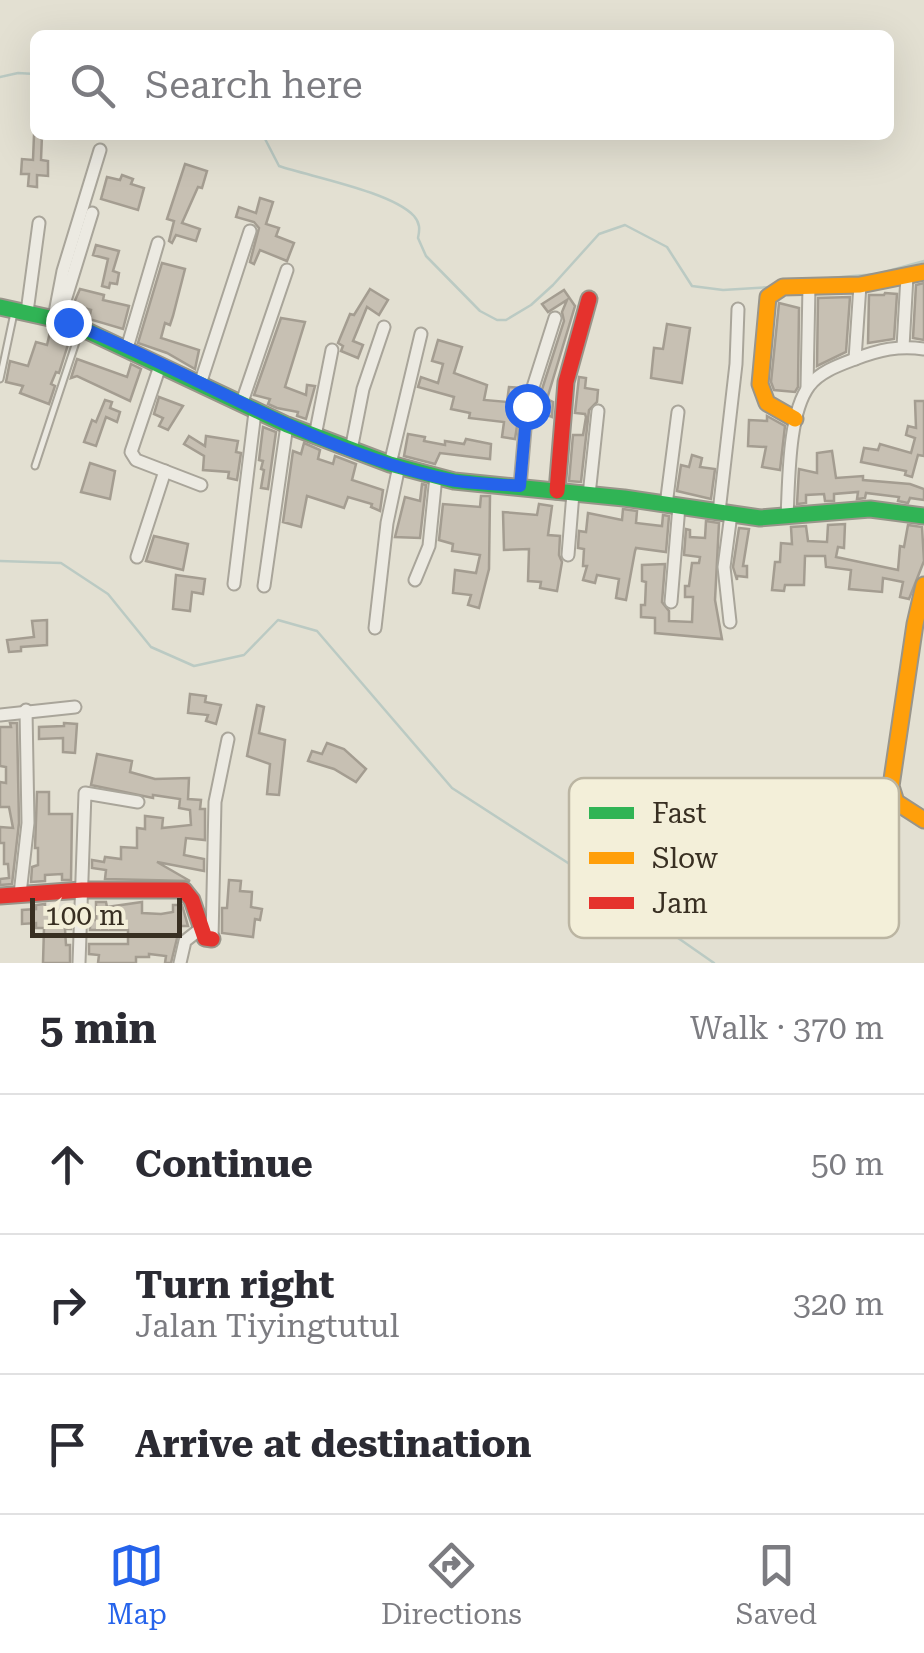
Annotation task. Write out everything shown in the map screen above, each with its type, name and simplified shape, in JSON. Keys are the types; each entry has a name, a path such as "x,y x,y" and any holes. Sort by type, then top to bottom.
{"street":[{"path":"56,319 63,271 100,150"},
{"path":"56,319 92,213"},
{"path":"40,223 14,310 81,328 287,426 394,465 436,476 760,518 870,509 924,516"},
{"path":"200,384 250,230"},
{"path":"127,348 158,242"},
{"path":"234,584 248,408 287,270"},
{"path":"795,419 778,411 762,394 768,296 783,286 860,285 924,272"},
{"path":"903,347 907,276"},
{"path":"855,359 860,285"},
{"path":"787,516 795,419 808,387 809,286"},
{"path":"568,555 573,493 566,382 589,299"},
{"path":"730,622 724,568 725,513 738,308"},
{"path":"520,486 527,406 555,318"},
{"path":"350,450 363,389 384,327"},
{"path":"375,628 394,465 421,334"},
{"path":"808,387 822,374 855,359 903,347 924,349"},
{"path":"314,436 332,350"},
{"path":"160,366 130,449 136,460 201,485"},
{"path":"573,493 598,411"},
{"path":"671,602 678,412"},
{"path":"264,586 287,426"},
{"path":"137,556 165,471"},
{"path":"415,580 430,546 436,476"},
{"path":"892,778 924,586"},
{"path":"0,716 75,706"},
{"path":"20,894 28,824 26,710"},
{"path":"205,935 215,802 228,739"},
{"path":"79,963 84,793 138,802"},
{"path":"899,804 924,820"},
{"path":"0,896 82,890 184,890 194,900 205,935"},
{"path":"180,963 186,941 205,935"}],"lane":[{"path":"0,379 14,310"},
{"path":"36,466 81,328"}],"building":[{"path":"34,140 42,140 41,160 48,161 48,176 37,175 37,187 28,186 29,174 21,174 22,159 33,160"},
{"path":"185,164 207,171 182,223 200,229 196,241 176,235 172,243 169,241 174,221 167,219"},
{"path":"122,175 133,179 131,184 144,188 138,210 101,199 107,177 120,180"},
{"path":"260,198 273,202 266,224 279,228 276,236 294,243 287,261 260,250 254,264 250,262 259,228 254,222 236,217 239,207 256,213"},
{"path":"96,245 119,251 113,271 119,273 117,284 110,283 109,288 102,286 108,259 93,255"},
{"path":"162,263 185,269 170,325 165,323 161,338 199,350 195,369 138,343"},
{"path":"924,283 924,340 913,338 916,285"},
{"path":"80,289 129,306 123,329 89,319 91,310 73,305"},
{"path":"370,289 388,300 379,315 367,307 353,341 363,345 358,358 341,351 343,346 338,343 350,314 354,315"},
{"path":"564,290 575,306 547,399 553,402 552,417 536,408 567,300 548,312 542,304"},
{"path":"897,294 894,339 868,343 869,295"},
{"path":"850,297 846,352 817,366 818,298"},
{"path":"779,303 799,308 795,392 774,390 771,382"},
{"path":"281,318 305,322 285,387 306,395 307,385 315,386 306,419 297,416 298,412 268,404 270,399 254,395"},
{"path":"667,324 690,328 682,383 651,378 654,348 663,349"},
{"path":"50,332 70,338 59,373 56,372 51,384 55,386 49,404 20,393 23,386 6,382 10,361 28,366 36,342 47,345"},
{"path":"438,340 462,347 454,373 487,385 484,400 507,402 509,387 523,388 515,439 502,437 504,422 469,418 470,413 451,409 454,397 418,387 421,377 438,383 443,364 432,361"},
{"path":"77,359 127,377 131,364 141,369 130,401 77,376 71,378"},
{"path":"579,377 586,378 585,388 598,390 597,402 589,410 581,482 569,481 573,435 583,435 586,417 575,413"},
{"path":"159,397 183,406 168,430 159,426 163,418 154,414"},
{"path":"105,400 112,402 110,408 120,412 117,422 106,417 96,446 84,442 92,420 96,422"},
{"path":"915,401 924,401 924,456 918,455 912,477 905,475 906,471 861,462 864,448 878,450 880,444 911,453 915,438 906,435 908,426 916,428"},
{"path":"767,416 785,426 780,470 762,467 766,447 748,446 749,420 767,421"},
{"path":"263,427 276,432 268,489 261,488"},
{"path":"408,434 445,445 445,441 464,444 466,439 491,444 490,459 440,453 435,464 404,456"},
{"path":"189,436 205,446 206,436 238,441 236,452 241,453 237,480 228,478 229,472 203,470 204,456 184,444"},
{"path":"304,443 320,450 318,459 333,464 335,456 356,464 352,480 383,490 380,511 372,504 348,497 344,508 307,496 301,527 283,522 293,451 301,454"},
{"path":"832,451 836,478 863,476 863,480 910,484 924,489 924,500 910,498 908,503 898,501 899,497 866,493 865,498 857,499 858,492 834,494 834,501 825,501 824,494 806,495 806,503 797,504 799,469 817,473 817,453"},
{"path":"692,455 702,458 700,467 715,469 711,499 677,491 681,465 689,467"},
{"path":"90,463 115,471 110,499 81,492"},
{"path":"422,484 426,485 420,538 395,537 405,497 420,501"},
{"path":"481,496 490,496 489,569 479,608 468,605 471,595 453,593 455,570 476,573 480,555 452,551 453,544 439,540 443,504 480,507"},
{"path":"539,504 552,506 548,535 560,536 562,562 557,591 540,588 541,582 528,581 529,549 504,550 503,512 537,515"},
{"path":"623,509 637,511 636,523 662,526 663,515 669,516 666,552 636,548 626,600 616,598 619,579 597,575 595,583 583,580 587,566 583,566 584,549 578,548 579,531 586,532 588,513 622,520"},
{"path":"706,521 719,523 715,600 722,639 655,633 655,618 641,617 646,582 642,581 642,565 665,564 662,602 669,611 669,621 692,622 693,597 685,597 685,586 689,586 692,563 699,563 700,557 684,555 686,529 690,530 690,537 705,538"},
{"path":"845,524 844,548 838,547 836,557 898,570 900,546 904,547 908,525 922,527 924,561 909,599 900,597 903,582 883,578 882,592 849,589 851,570 826,567 825,556 805,556 804,585 772,590 781,543 792,544 791,527 806,526 808,541 827,542 828,525"},
{"path":"739,528 749,529 743,566 747,566 747,577 737,576 737,580 733,567"},
{"path":"154,536 188,544 183,570 146,561"},
{"path":"176,575 205,579 203,594 192,592 190,611 173,609"},
{"path":"47,620 47,645 9,652 7,640 34,637 32,621"},
{"path":"190,694 206,696 205,702 221,705 216,724 206,721 208,715 188,713"},
{"path":"257,705 264,707 259,733 285,740 279,795 267,794 270,764 247,756"},
{"path":"10,723 17,723 19,823 12,884 0,885 0,879 9,878 0,827 13,828 9,807 0,807 0,782 6,783 6,767 0,766 0,727 11,727"},
{"path":"77,724 75,753 63,752 63,738 39,739 39,727"},
{"path":"327,743 344,749 366,769 356,782 334,769 308,761 312,751 322,754"},
{"path":"97,754 132,761 130,772 155,779 189,778 188,799 201,800 200,809 205,809 205,840 186,838 184,855 204,859 204,871 157,862 190,881 105,879 106,870 92,868 92,860 121,859 121,847 137,848 137,828 145,829 145,816 163,818 162,828 191,825 190,810 179,808 180,799 153,798 91,785"},
{"path":"37,792 49,792 49,814 72,814 71,880 62,880 62,874 45,875 45,881 31,882 32,867 38,865"},
{"path":"229,880 241,881 240,891 252,892 251,907 262,909 260,920 255,919 253,937 222,933 222,908 227,908"},
{"path":"96,902 106,902 107,907 142,902 142,913 161,914 173,912 173,905 182,905 188,926 180,926 171,963 165,963 166,956 149,954 136,957 136,963 98,963 99,955 89,954 89,944 128,944 128,930 90,930 90,920 96,920"},
{"path":"45,904 45,910 69,910 71,929 65,929 70,963 43,963 44,928 36,928 36,923 22,924 22,910"}],"waterway":[{"path":"0,77 30,74"},
{"path":"266,140 279,166 403,207 417,221 418,238 426,256 480,311 497,320 506,320 531,305 599,234 625,225 667,247 692,286 723,290 771,287"},
{"path":"829,278 877,274 924,261"},
{"path":"0,561 61,563 108,594 151,647 194,666 244,655 278,620 317,631 452,788 569,864"},
{"path":"678,938 714,963"}],"traffic: fast":[{"path":"0,307 68,322 287,425 390,464 454,481 624,498 760,518 870,509 924,516"}],"traffic: slow":[{"path":"795,419 767,403 760,384 768,297 783,287 860,285 924,272"},
{"path":"892,778 924,585"},
{"path":"899,804 924,820"}],"traffic: jam":[{"path":"557,491 566,382 589,299"},
{"path":"0,896 82,890 184,890 192,900 205,938 212,939"}],"route":[{"path":"68,322 287,426 390,464 454,481 520,486 527,406"}]}
